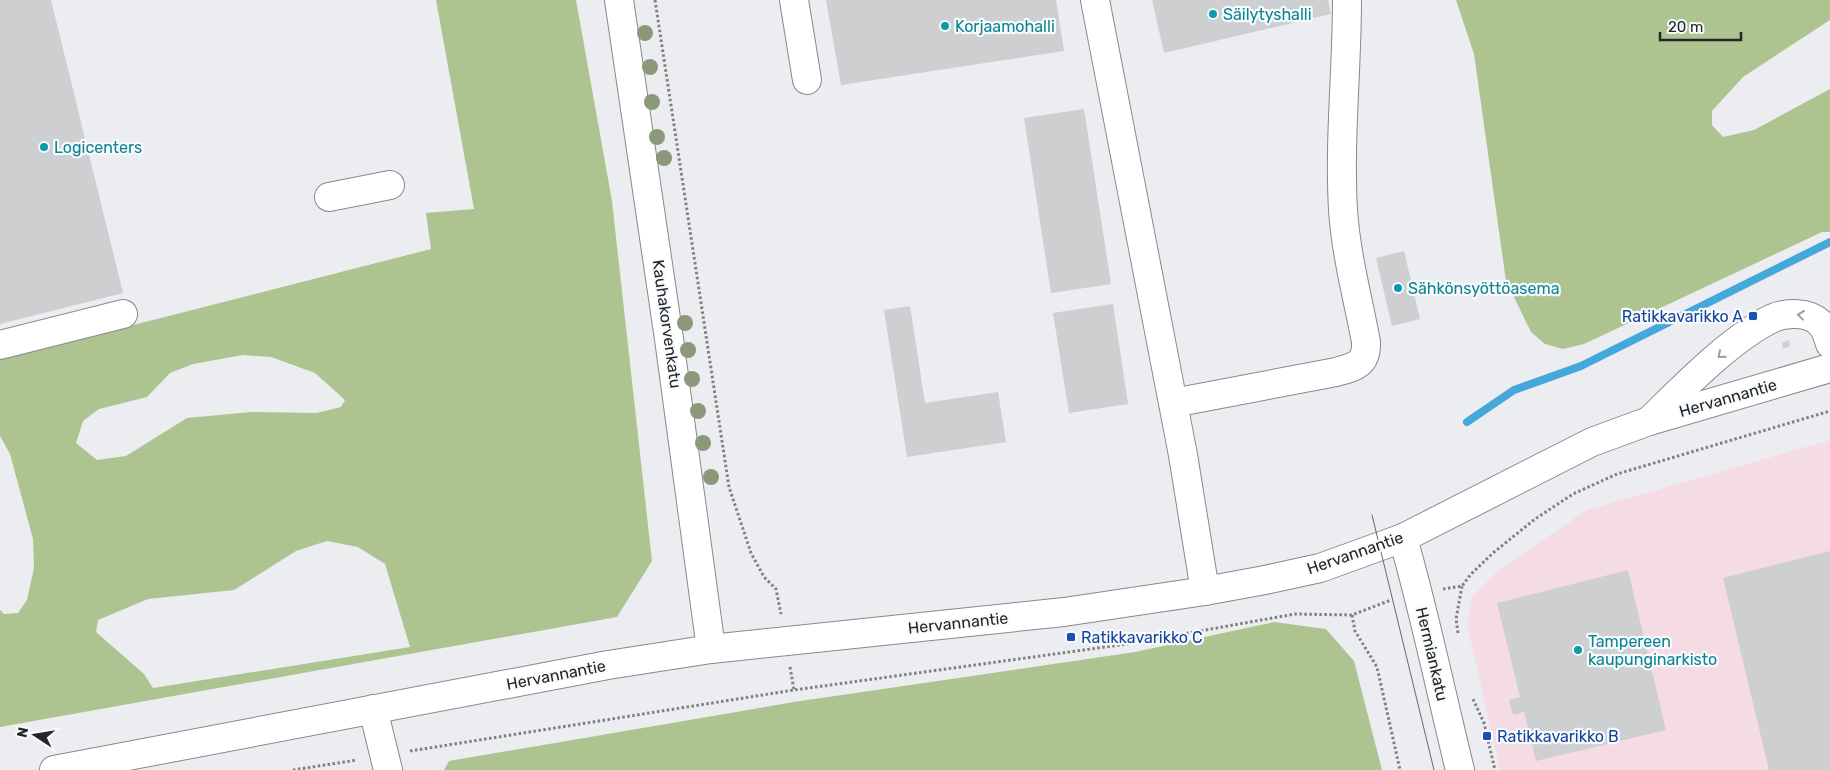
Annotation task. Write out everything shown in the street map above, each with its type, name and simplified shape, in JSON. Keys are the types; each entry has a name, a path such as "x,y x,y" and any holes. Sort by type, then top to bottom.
{"main road":[{"name":"Kauhakorvenkatu","path":"619,0 667,321 711,649"},
{"path":"794,0 807,80"},
{"path":"1095,0 1173,404 1205,591"},
{"path":"1173,404 1336,372 1353,367 1364,359 1366,342 1346,239 1343,211 1342,124 1348,0"},
{"path":"329,198 390,185"},
{"path":"0,345 123,314"},
{"path":"1649,421 1728,348 1775,317 1788,314 1811,316 1825,330 1830,344"},
{"name":"Hervannantie","path":"54,770 608,665 711,649 1064,612 1205,591 1320,568 1403,538 1592,442 1649,421 1830,368"},
{"name":"Hermiankatu","path":"1403,538 1418,592 1444,710 1460,770"},
{"path":"373,709 388,770"}],"path":[{"path":"655,0 729,487 751,553 764,576 776,590 794,690"},
{"path":"1459,638 1456,619 1462,586"},
{"path":"1352,615 1355,631 1376,667 1400,770"},
{"path":"1470,691 1484,723 1495,770"}],"shaded area":[{"path":"1830,440 1830,770 1500,770 1467,624 1472,597 1501,568 1587,510"}],"green space":[{"path":"436,0 576,0 612,201 652,561 617,617 0,727 0,610 4,614 18,613 27,600 34,568 33,539 10,454 0,436 0,359 431,249 426,213 474,209","holes":["243,355 271,357 315,373 345,400 341,407 317,413 251,412 187,418 126,456 97,460 76,443 83,421 99,409 147,397 170,373 193,364","327,541 358,547 385,564 410,647 153,688 144,674 96,632 98,620 148,599 234,590 296,551"]},
{"path":"1456,0 1830,0 1830,20 1743,77 1712,111 1712,125 1723,137 1754,130 1830,89 1830,232 1822,232 1584,344 1563,349 1545,344 1531,332 1506,281 1474,54"},
{"path":"1274,622 1326,629 1354,661 1382,770 444,770 449,761 794,702 1135,652"}],"building":[{"name":"Logicenters","path":"0,0 51,0 123,293 0,324"},
{"name":"Korjaamohalli","path":"826,0 1056,0 1064,51 841,85"},
{"name":"Säilytyshalli","path":"1152,0 1328,0 1331,14 1164,53"},
{"path":"1084,109 1111,284 1051,293 1024,118"},
{"name":"Sähkönsyöttöasema","path":"1404,251 1420,319 1392,326 1376,258"},
{"path":"1113,304 1128,404 1069,413 1053,313"},
{"path":"910,306 925,403 998,392 1006,442 907,457 884,310"},
{"path":"1789,340 1790,346 1783,349 1782,343"},
{"path":"1830,551 1830,770 1769,770 1723,578"},
{"name":"Tampereen kaupunginarkisto","path":"1628,570 1666,730 1536,761 1524,712 1513,715 1509,700 1520,697 1497,603"}],"waterway":[{"path":"1467,422 1514,390 1581,366 1830,242"}],"tram line":[{"path":"1372,515 1434,770"}],"place":[{"name":"Säilytyshalli","path":"1213,14"},
{"name":"Korjaamohalli","path":"945,26"},
{"name":"Logicenters","path":"44,147"},
{"name":"Sähkönsyöttöasema","path":"1398,288"},
{"name":"Ratikkavarikko A","path":"1753,316"},
{"name":"Ratikkavarikko C","path":"1071,637"},
{"name":"Tampereen kaupunginarkisto","path":"1578,650"},
{"name":"Ratikkavarikko B","path":"1487,736"}]}
